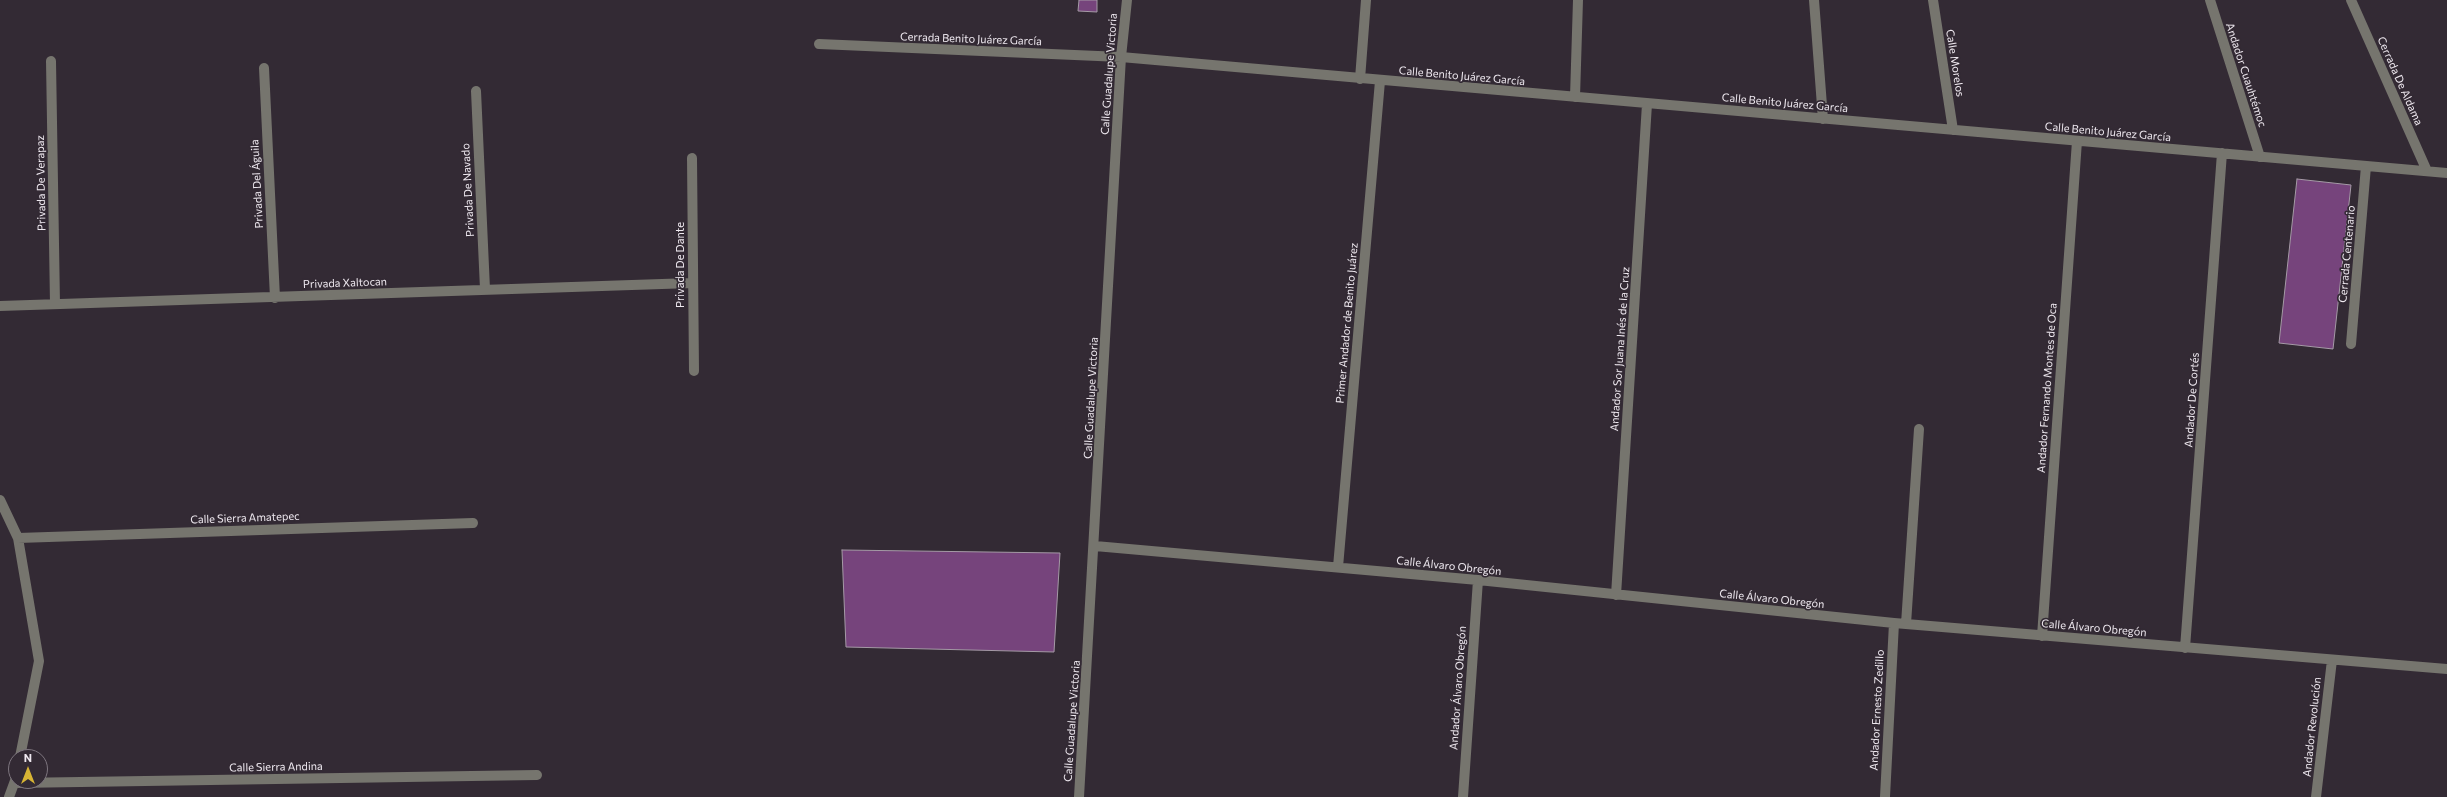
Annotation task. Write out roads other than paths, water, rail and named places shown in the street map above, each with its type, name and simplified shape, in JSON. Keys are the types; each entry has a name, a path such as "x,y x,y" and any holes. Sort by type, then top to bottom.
{"street":[{"name":"Calle Guadalupe Victoria","path":"1079,797 1095,546 1121,57 1127,0"},
{"path":"1360,79 1366,0"},
{"path":"1575,97 1578,0"},
{"path":"1814,0 1823,119"},
{"name":"Calle Morelos","path":"1933,0 1953,130"},
{"name":"Andador Cuauhtémoc","path":"2210,0 2260,157"},
{"name":"Cerrada De Aldama","path":"2351,0 2427,171"},
{"name":"Cerrada Benito Juárez García","path":"819,44 1121,57"},
{"name":"Calle Benito Juárez García","path":"1121,57 2077,142 2447,173"},
{"name":"Privada De Verapaz","path":"51,61 55,304"},
{"name":"Privada Del Águila","path":"264,68 275,298"},
{"name":"Primer Andador de Benito Juárez","path":"1338,567 1380,81"},
{"name":"Privada De Navado","path":"476,91 485,289"},
{"name":"Andador Sor Juana Inés de la Cruz","path":"1616,595 1647,104"},
{"name":"Andador Fernando Montes de Oca","path":"2042,636 2077,142"},
{"name":"Andador De Cortés","path":"2185,648 2222,153"},
{"name":"Privada De Dante","path":"692,158 694,371"},
{"name":"Cerrada Centenario","path":"2351,344 2366,166"},
{"name":"Privada Xaltocan","path":"0,306 692,283"},
{"path":"1906,624 1919,429"},
{"path":"0,500 18,538 39,661 22,749"},
{"name":"Calle Sierra Amatepec","path":"18,538 473,523"},
{"name":"Calle Álvaro Obregón","path":"1095,546 1478,580 1894,623 2447,669"},
{"name":"Andador Álvaro Obregón","path":"1463,797 1478,580"},
{"name":"Andador Ernesto Zedillo","path":"1885,797 1894,623"},
{"name":"Andador Revolución","path":"2316,797 2332,660"},
{"name":"Calle Sierra Andina","path":"48,780 537,775"}]}
